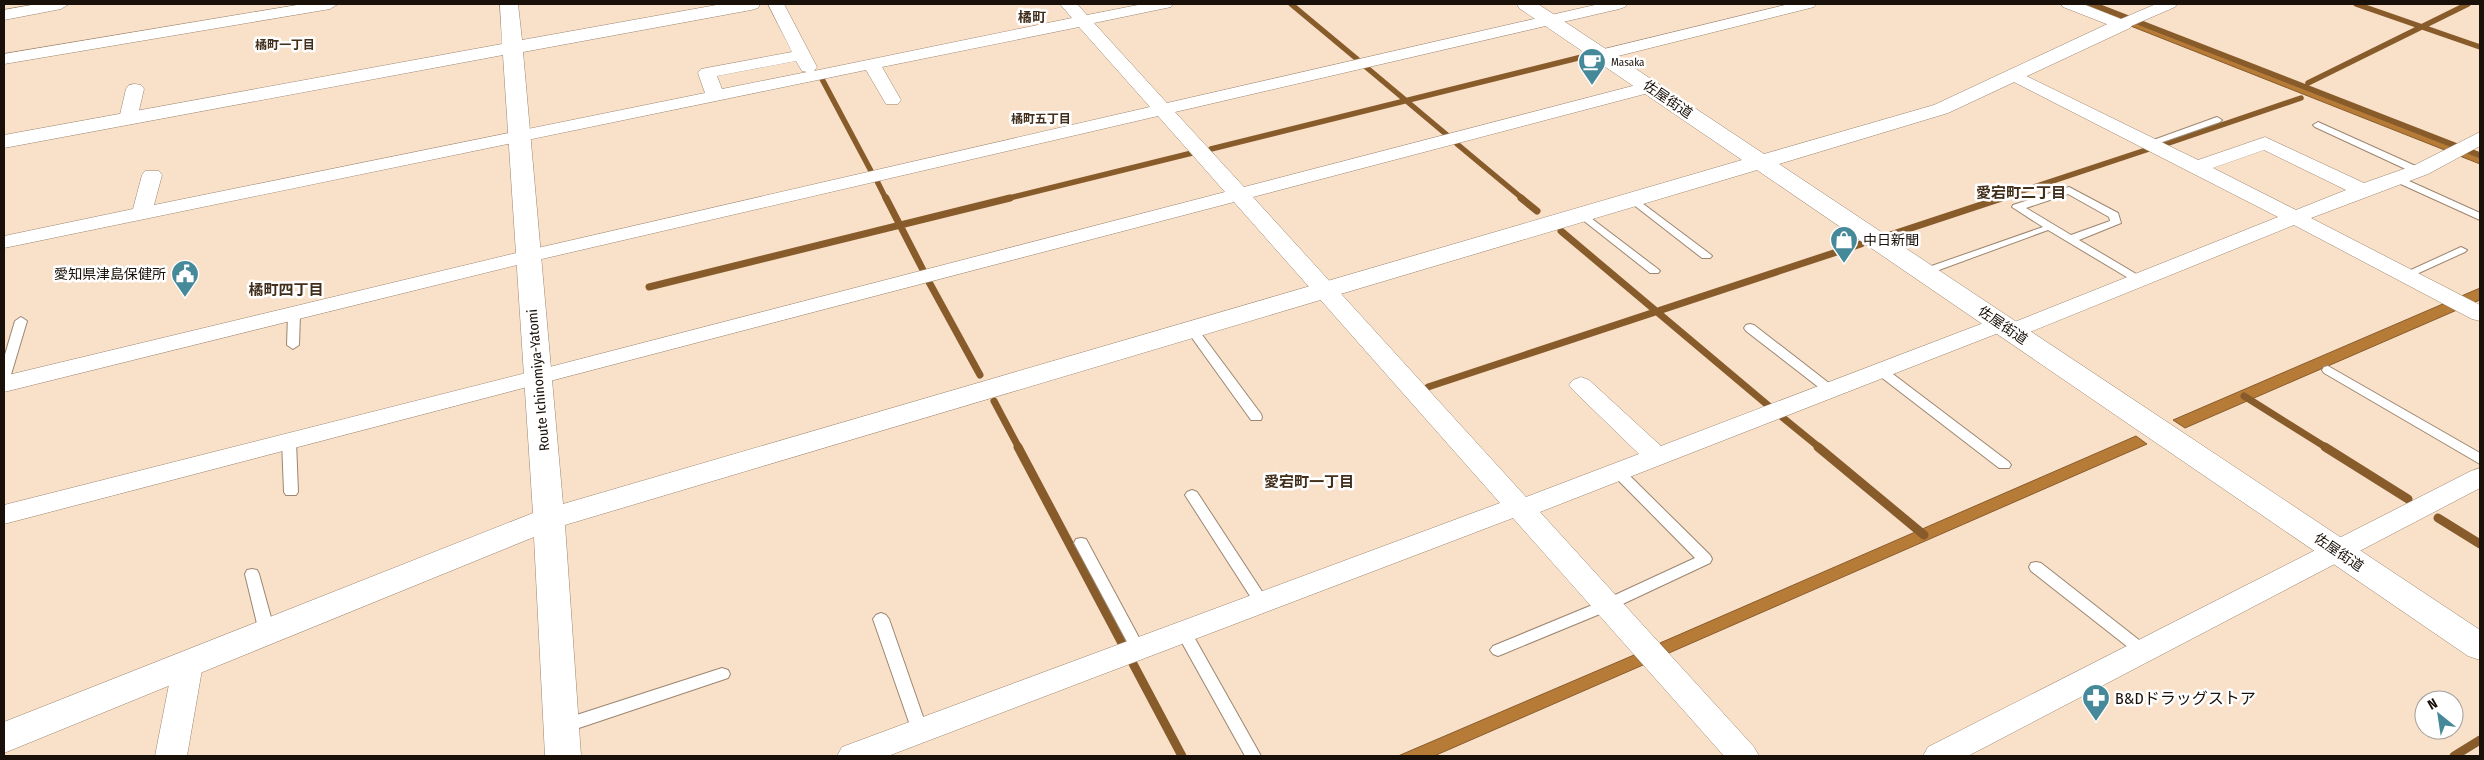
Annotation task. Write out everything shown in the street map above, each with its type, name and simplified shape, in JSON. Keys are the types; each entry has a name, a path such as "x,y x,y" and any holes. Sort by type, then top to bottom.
{"street":[{"path":"4,8 28,4"},
{"path":"4,15 61,4"},
{"path":"4,59 330,4"},
{"name":"Route Ichinomiya-Yatomi","path":"509,4 514,48 549,520 563,756"},
{"path":"4,142 751,4"},
{"path":"776,4 812,76"},
{"path":"1068,4 1743,756"},
{"path":"4,242 1165,4"},
{"name":"佐屋街道","path":"1526,4 2480,647"},
{"path":"4,384 528,256 1620,4"},
{"path":"1602,55 1808,4"},
{"path":"2069,4 2127,22"},
{"path":"4,738 549,520 1192,332 1941,109 2169,4"},
{"path":"715,96 707,73 802,54"},
{"path":"871,64 892,100"},
{"path":"2014,75 2296,217 2466,307"},
{"path":"4,515 538,378 1650,87"},
{"path":"128,119 135,90"},
{"path":"2197,167 2265,143 2362,190"},
{"path":"853,756 1262,602 1618,472 1881,371 2139,280 2362,190 2407,175 2466,147"},
{"path":"142,214 152,175"},
{"path":"1581,385 1658,457"},
{"path":"1939,756 2480,477"},
{"path":"171,756 188,664"}],"lane":[{"path":"2150,143 2217,120"},
{"path":"2318,125 2480,217"},
{"path":"2070,239 2116,223 2114,215 2069,190 2017,207 2070,239 2139,280"},
{"path":"1634,200 1706,256"},
{"path":"1583,215 1654,271"},
{"path":"1924,272 2043,230"},
{"path":"2406,275 2461,250"},
{"path":"293,345 294,314"},
{"path":"4,378 21,321"},
{"path":"1750,328 1830,390"},
{"path":"1192,332 1256,417"},
{"path":"2328,370 2480,459"},
{"path":"1881,371 2004,465"},
{"path":"289,442 291,492"},
{"path":"1498,650 1607,605 1705,559 1618,472"},
{"path":"1192,495 1262,602"},
{"path":"1081,543 1138,649"},
{"path":"2036,567 2143,651"},
{"path":"252,574 267,632"},
{"path":"881,619 920,731"},
{"path":"1184,632 1253,756"},
{"path":"562,727 722,674"}],"shaded area":[{"path":"2075,4 2087,4 2480,158 2480,164"},
{"path":"2480,288 2480,300 2185,428 2173,420"},
{"path":"2136,436 2147,444 1669,653 1660,643"},
{"path":"1634,655 1643,665 1434,756 1398,756"}],"waterway":[{"path":"1291,4 1357,59"},
{"path":"2092,4 2480,155"},
{"path":"2356,4 2422,27"},
{"path":"2422,27 2468,4"},
{"path":"2308,83 2422,27"},
{"path":"2422,27 2480,47"},
{"path":"1406,101 1586,56"},
{"path":"1366,67 1406,101"},
{"path":"822,79 871,171"},
{"path":"2163,145 2301,98"},
{"path":"1211,149 1406,101"},
{"path":"1406,101 1447,135"},
{"path":"1457,144 1523,199"},
{"path":"1998,199 2152,148"},
{"path":"1005,199 1192,153"},
{"path":"877,181 886,199"},
{"path":"886,198 900,225"},
{"path":"900,225 1010,198"},
{"path":"1521,198 1537,211"},
{"path":"1890,235 2002,198"},
{"path":"649,287 900,225"},
{"path":"900,225 923,270"},
{"path":"1561,231 1657,312"},
{"path":"1657,312 1861,244"},
{"path":"929,282 980,375"},
{"path":"1428,387 1657,312"},
{"path":"1657,312 1770,407"},
{"path":"2244,396 2327,448"},
{"path":"994,401 1019,448"},
{"path":"1782,417 1820,448"},
{"path":"1018,447 1124,647"},
{"path":"1818,447 1924,535"},
{"path":"2325,447 2408,499"},
{"path":"2438,518 2480,544"},
{"path":"1131,660 1182,756"},
{"path":"2454,756 2480,740"}],"place":[{"name":"Masaka","path":"1592,86"},
{"name":"中日新聞","path":"1844,264"},
{"name":"愛知県津島保健所","path":"185,298"},
{"name":"B&Dドラッグストア","path":"2096,722"}],"district":[{"name":"橘町","path":"1032,17"},
{"name":"橘町一丁目","path":"285,45"},
{"name":"橘町五丁目","path":"1041,119"},
{"name":"愛宕町二丁目","path":"2021,193"},
{"name":"橘町四丁目","path":"286,290"},
{"name":"愛宕町一丁目","path":"1309,482"}]}
